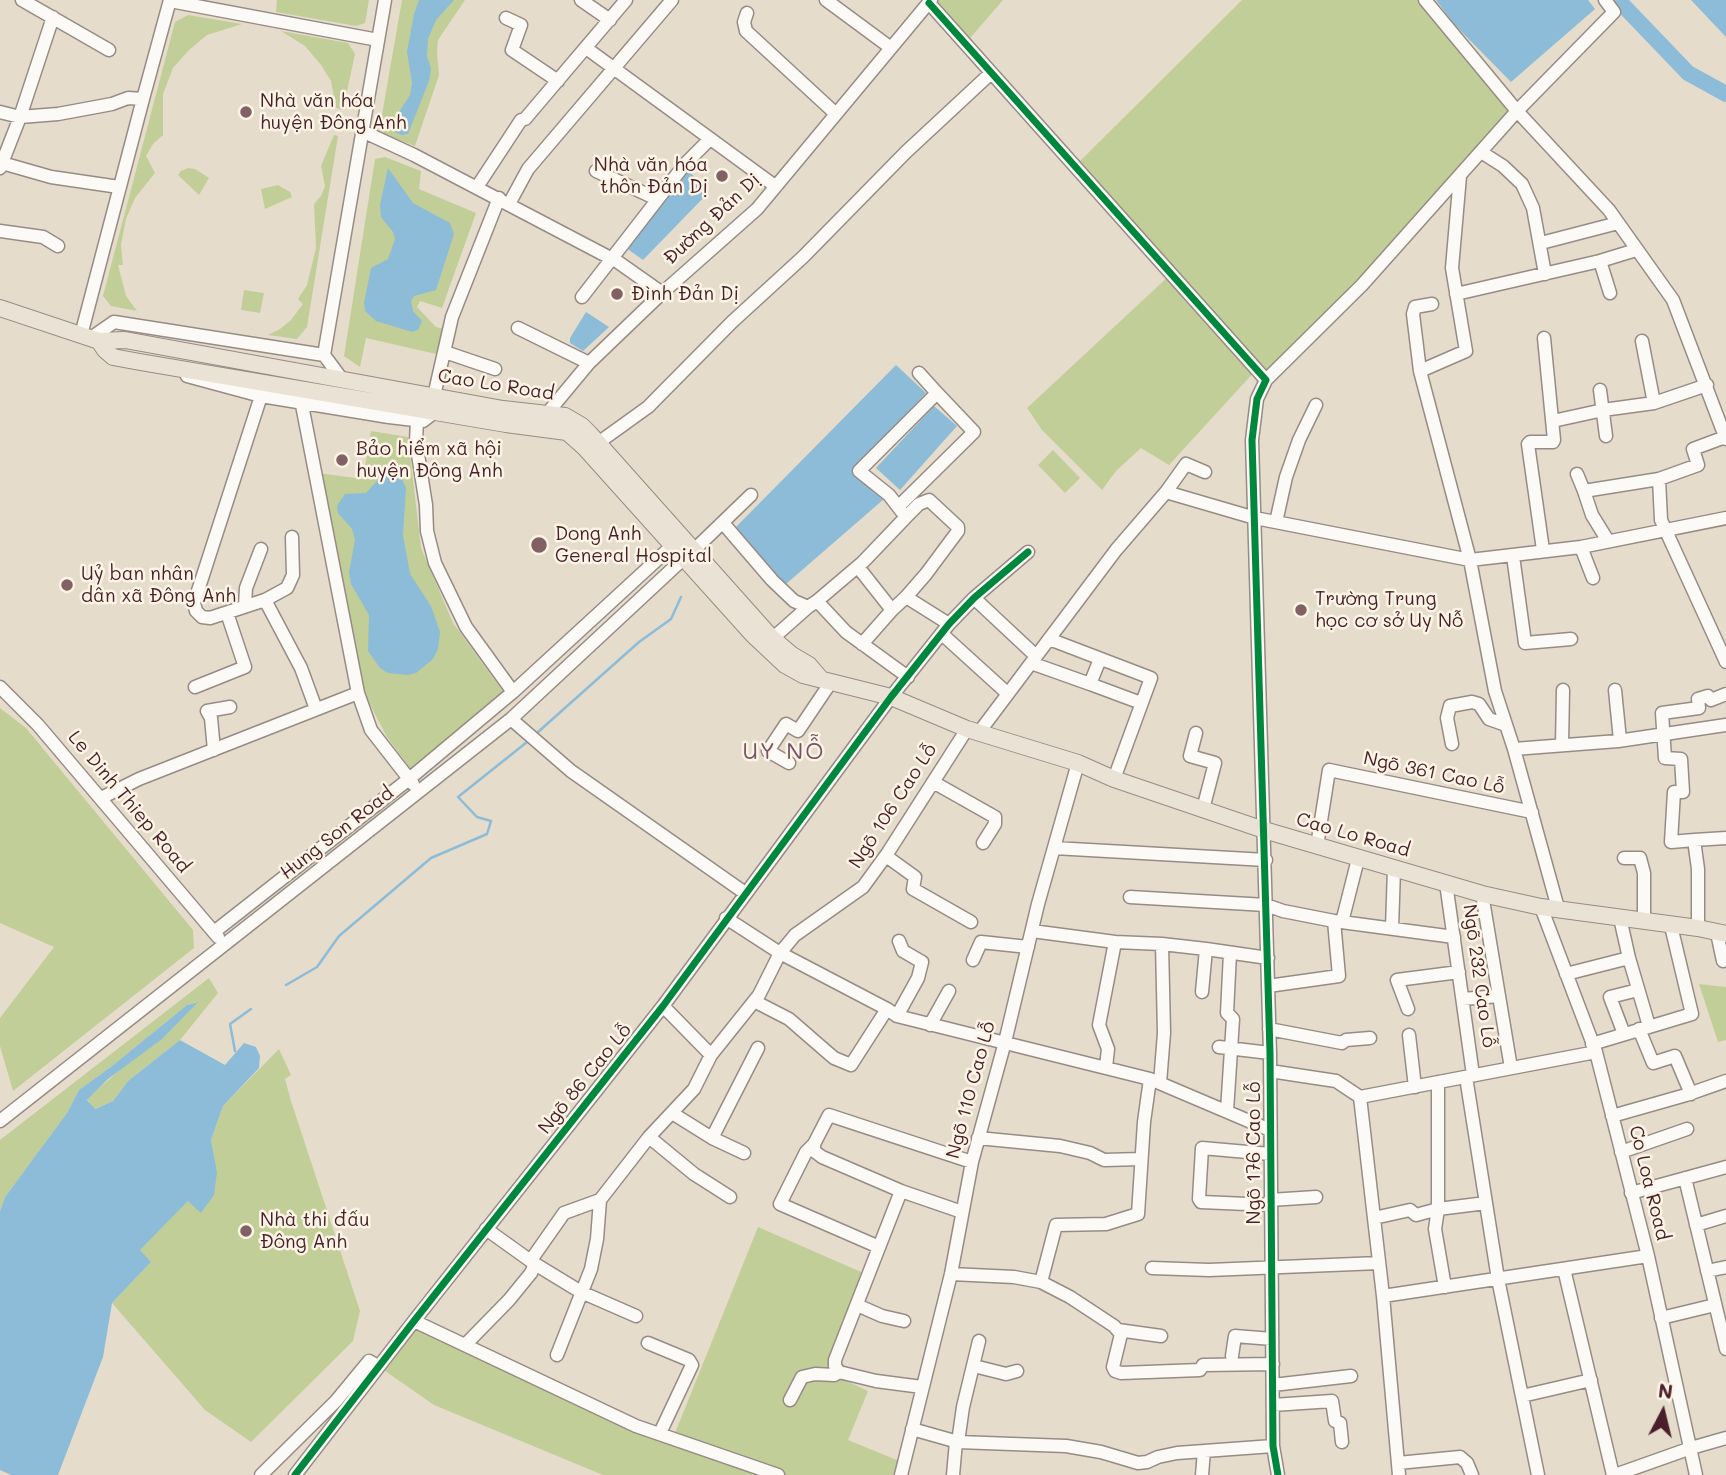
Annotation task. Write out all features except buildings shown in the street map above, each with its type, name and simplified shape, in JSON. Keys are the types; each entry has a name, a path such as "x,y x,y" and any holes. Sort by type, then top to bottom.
{"main road":[{"name":"Cao Lo Road","path":"0,308 91,338 125,340 341,379 435,404 543,422 561,430 576,438 672,546 688,554 773,638 826,681"},
{"name":"Cao Lo Road","path":"91,338 113,357 350,405 435,404"},
{"name":"Cao Lo Road","path":"543,422 565,416 574,420 598,443 769,651 785,665 803,675 891,697 973,730 1264,830 1482,894 1549,908 1721,933"}],"street":[{"path":"22,0 109,50"},
{"path":"341,379 324,355 385,0"},
{"path":"580,0 610,20"},
{"path":"477,187 521,120 525,119 626,0"},
{"path":"140,362 302,405 350,405 423,421 435,404 452,317 504,201 528,169 672,0"},
{"path":"826,0 891,48"},
{"path":"1425,0 1517,110 1609,210 1673,300 1726,438 1693,449 1698,465 1659,479 1584,491"},
{"path":"930,2 991,74 1266,380 1362,285 1517,110 1614,12 1605,0"},
{"path":"91,338 119,187 170,1 378,40"},
{"name":"Đường Đản Dị","path":"543,422 589,363 662,293 757,209 930,2"},
{"path":"747,13 744,22 746,31 836,114"},
{"path":"53,17 20,117 1,164 51,177 119,187"},
{"path":"506,18 521,25 512,50 558,81"},
{"path":"586,48 775,186"},
{"path":"598,443 648,407 732,322 803,257 906,152 991,74"},
{"path":"0,112 20,117 58,114 112,104 128,98 143,99"},
{"path":"362,131 477,187 614,260 641,276 662,293"},
{"path":"582,297 614,260 685,164 710,139"},
{"path":"1480,152 1503,166 1522,184 1533,208 1545,274"},
{"path":"596,171 657,199"},
{"path":"1420,371 1466,351 1452,268 1460,176"},
{"path":"1541,243 1618,223"},
{"path":"0,232 43,237 58,246"},
{"path":"1456,294 1600,261 1636,250"},
{"path":"1600,261 1610,292"},
{"name":"Co Loa Road","path":"1432,304 1415,307 1413,314 1420,371 1470,561 1495,691 1532,812 1549,908 1566,974 1594,1048 1648,1256 1696,1475"},
{"path":"91,338 114,322 324,355"},
{"path":"518,328 589,363"},
{"path":"1543,550 1528,444 1554,441 1544,338"},
{"path":"1642,341 1654,403"},
{"path":"445,352 495,369"},
{"path":"773,638 858,567 895,532 902,512 974,432 919,373"},
{"name":"Ngõ 176 Cao Lỗ","path":"1266,380 1257,399 1252,440 1266,860 1273,1446 1278,1475"},
{"path":"1553,421 1654,403 1707,385"},
{"path":"1600,390 1606,436"},
{"path":"902,512 889,495 859,471 937,393"},
{"path":"261,396 194,603 196,611 202,617 210,618 265,600 287,588 292,582 292,537"},
{"path":"302,405 358,693 371,730 419,793"},
{"path":"1276,522 1294,452 1316,405"},
{"path":"417,420 416,442 426,505 427,531 435,563 467,628 513,692"},
{"name":"Ngõ 106 Cao Lỗ","path":"649,1137 694,1089 711,1055 754,1001 780,953 795,935 863,887 933,782 973,730 1007,693 1116,550 1166,492 1185,464 1205,472"},
{"path":"1577,474 1592,515 1608,541"},
{"path":"1659,479 1661,520 1726,662"},
{"path":"1166,492 1255,518 1470,561 1581,547 1726,518"},
{"name":"Hung Son Road","path":"0,1121 511,719 751,495"},
{"path":"862,644 926,575 958,531 958,527 929,500 902,512"},
{"path":"723,523 772,580 794,601 813,604 908,677"},
{"path":"214,932 409,779 513,692 672,546"},
{"path":"1581,547 1593,578"},
{"path":"245,605 246,589 261,549"},
{"name":"Ngõ 86 Cao Lỗ","path":"295,1475 663,1006 891,697 945,629 974,598 1027,552"},
{"path":"1513,556 1525,643 1571,639"},
{"path":"858,567 892,610"},
{"path":"906,597 945,629 1007,693"},
{"path":"974,598 1033,660 1140,703"},
{"path":"265,600 301,668 316,709"},
{"path":"195,687 246,667 227,613"},
{"path":"1049,639 1151,678 1114,779"},
{"path":"1090,684 1100,659"},
{"path":"789,763 768,751 786,724 798,731 826,681"},
{"name":"Le Dinh Thiep Road","path":"0,687 38,725 225,946"},
{"path":"1562,745 1563,690"},
{"path":"1615,690 1620,740"},
{"path":"101,798 139,779 358,693"},
{"path":"1726,694 1711,700 1708,696 1698,699 1699,708 1661,713 1665,758 1681,759 1683,781 1683,792 1674,792 1671,842 1726,838"},
{"path":"1452,744 1447,718 1450,706 1472,702 1479,704 1489,719 1506,725"},
{"path":"214,750 211,718 207,711 230,707"},
{"path":"511,719 571,771 745,894"},
{"path":"1514,749 1620,740 1726,725"},
{"path":"1196,733 1190,756 1215,763 1203,809"},
{"name":"Ngõ 110 Cao Lỗ","path":"901,1475 951,1274 978,1138 1078,764"},
{"name":"Ngõ 361 Cao Lỗ","path":"1317,846 1329,771 1532,812"},
{"path":"933,782 995,817 995,824 983,843"},
{"path":"1694,840 1698,869 1698,928"},
{"path":"1054,848 1266,860"},
{"path":"886,856 915,877 913,889 971,922"},
{"path":"1624,858 1640,858 1644,873 1644,922"},
{"path":"1268,986 1339,976 1338,922 1358,859"},
{"path":"1392,928 1394,869"},
{"name":"Ngõ 232 Cao Lỗ","path":"1446,883 1463,999 1486,1203 1498,1279 1538,1475"},
{"path":"1482,894 1511,1068"},
{"path":"1130,897 1266,905 1338,922 1454,937"},
{"path":"726,918 780,953 892,1013 930,1025 1155,1081 1270,1130"},
{"path":"1620,918 1653,1063 1675,1056 1690,1094"},
{"path":"1472,1475 1468,1463 1460,1457 1398,1469 1383,1296 1360,1097 1511,1068 1594,1048 1624,1034 1692,1014 1671,926"},
{"path":"1032,930 1115,942 1162,944 1268,958"},
{"path":"1721,933 1723,961"},
{"path":"754,1001 789,1019 834,1058 851,1065 918,978 922,962 903,951 899,941"},
{"path":"973,960 981,942 1028,947"},
{"path":"1106,1067 1108,1049 1099,1025 1115,942"},
{"path":"1041,1282 1056,1225 1106,1224 1138,1214 1144,1122 1164,1033 1162,944"},
{"path":"1202,992 1206,950"},
{"path":"1227,1111 1225,1048 1233,1020 1227,1013 1230,953"},
{"path":"1566,974 1629,958"},
{"path":"1408,1009 1397,980 1459,972"},
{"path":"1624,1034 1610,997 1638,990"},
{"path":"930,1025 948,991"},
{"path":"1463,999 1499,996"},
{"path":"663,1006 711,1055"},
{"path":"1269,1029 1342,1043 1346,1040 1370,1038"},
{"path":"1409,1035 1415,1087"},
{"path":"712,1138 741,1076 758,1048"},
{"path":"1225,1048 1270,1053"},
{"name":"Ngõ 176 Cao Lỗ","path":"1270,1071 1336,1081 1360,1097"},
{"path":"1438,1082 1438,1209 1434,1229 1445,1287"},
{"path":"1612,1116 1726,1083"},
{"path":"672,1113 712,1138 744,1153"},
{"path":"879,1247 780,1204 806,1152 814,1144 829,1115 972,1163"},
{"path":"1621,1152 1687,1129"},
{"path":"465,1345 531,1273 533,1262 564,1213 600,1200 649,1137 694,1174 730,1197"},
{"path":"978,1138 1060,1146 1090,1153 1104,1160 1142,1159"},
{"path":"814,1144 814,1152 822,1157 901,1191 962,1212"},
{"path":"1270,1154 1202,1148 1199,1199 1201,1202 1270,1202 1317,1197"},
{"path":"1631,1193 1726,1167"},
{"path":"1685,1178 1715,1305 1724,1328 1726,1349"},
{"path":"901,1191 835,1360 835,1366 839,1372 876,1381 922,1387"},
{"path":"557,1355 591,1269 600,1200"},
{"path":"1374,1218 1410,1210 1416,1215 1438,1209 1486,1203"},
{"path":"1696,1225 1726,1216"},
{"path":"486,1229 581,1292 636,1316"},
{"path":"1383,1296 1648,1256"},
{"path":"1152,1268 1209,1270 1379,1263"},
{"path":"1707,1271 1726,1267"},
{"path":"1564,1269 1614,1475 1726,1438"},
{"path":"951,1274 1014,1277 1041,1282 1070,1297 1121,1334 1113,1367 1121,1373 1200,1370 1203,1365 1273,1364"},
{"path":"1661,1318 1715,1305"},
{"path":"857,1306 904,1321"},
{"path":"414,1321 622,1420 778,1475"},
{"path":"1118,1330 1161,1336"},
{"path":"1232,1356 1235,1336 1272,1339"},
{"path":"953,1475 963,1407 979,1341"},
{"path":"648,1343 689,1360 692,1364 660,1433"},
{"path":"261,1475 337,1401 369,1361 378,1366"},
{"path":"974,1366 1006,1374 1017,1371"},
{"path":"790,1401 802,1377 815,1374 834,1375 839,1372"},
{"path":"1273,1385 1351,1376"},
{"path":"1522,1396 1591,1380"},
{"path":"1273,1405 1332,1401 1335,1421 1340,1423 1342,1442"},
{"path":"912,1429 957,1442 1066,1446 1138,1462 1177,1453 1273,1446"},
{"path":"1202,1475 1204,1451"}],"green space":[{"path":"277,0 369,0 365,23 356,26 276,12"},
{"path":"402,0 465,0 438,40 439,75 415,146 379,132"},
{"path":"931,0 1003,0 965,44"},
{"path":"1242,0 1425,0 1517,111 1266,380 1256,370 1169,465 1141,448 1116,471 1102,490 1042,430 1027,408 1171,274 1074,167"},
{"path":"188,15 242,24 207,35 173,68 163,94 163,135 153,144 146,156 155,173 135,198 126,219 121,245 123,265 118,265 126,296 137,311 111,306 103,296 175,22"},
{"path":"281,31 348,43 355,54 343,110 336,108 331,81 321,65 305,46"},
{"path":"334,135 338,136 307,327 297,339 268,335 291,320 303,304 298,299 307,285 316,248 314,204 325,186 321,166"},
{"path":"385,157 421,171 419,189 476,213 442,308 420,301 417,307 436,327 444,329 436,354 366,338 360,367 344,356 375,159"},
{"path":"188,168 195,169 209,178 199,195 178,175"},
{"path":"278,185 290,192 292,197 265,209 261,189"},
{"path":"244,290 264,293 260,313 241,310"},
{"path":"371,431 408,437 421,548 453,623 504,693 412,771 387,737 365,695 318,473 363,479"},
{"path":"1053,450 1080,478 1065,493 1038,465"},
{"path":"0,708 26,728 193,930 194,948 13,1091 0,1046 0,1018 54,947 0,923"},
{"path":"209,978 218,993 180,1040 128,1081 113,1101 94,1109 87,1099 196,1002 187,1005 79,1090 67,1113 5,1197 0,1211 0,1140"},
{"path":"1699,984 1726,987 1726,1040 1718,1042"},
{"name":"Nhà thi đấu Đông Anh","path":"279,1049 291,1075 285,1079 291,1101 360,1311 353,1341 251,1442 205,1410 112,1303 151,1262 139,1250 217,1172 211,1140 223,1106"},
{"path":"758,1227 868,1275 834,1375 868,1391 848,1440 904,1463 900,1475 603,1475 434,1405 378,1366 414,1321 673,1438"}],"water":[{"path":"419,0 454,0 436,20 428,39 427,56 431,69 429,81 408,134 402,135 392,131 399,112 410,95 412,83 407,52"},
{"path":"1436,0 1588,0 1595,9 1511,82 1454,24"},
{"path":"1691,0 1726,0 1726,37"},
{"path":"388,168 413,203 450,223 454,234 436,290 414,296 411,301 413,311 422,321 418,330 412,332 376,321 365,311 371,268 388,259 395,239 381,217 380,205"},
{"path":"687,169 709,192 643,260 627,246"},
{"path":"586,312 609,327 583,351 570,343 570,338"},
{"path":"896,365 926,393 852,472 884,499 786,584 733,530"},
{"path":"934,406 957,426 900,490 876,468"},
{"path":"389,471 400,474 406,488 403,535 410,574 431,606 440,632 438,649 433,659 416,673 408,675 388,673 380,668 368,651 369,615 351,584 349,572 355,540 352,529 338,513 337,506 345,494 366,493"},
{"path":"198,1002 162,1039 108,1079 87,1100 95,1109 113,1101 128,1081 180,1040 225,1065 244,1043 256,1047 260,1056 259,1068 223,1106 211,1140 217,1172 214,1195 201,1213 188,1201 140,1250 151,1262 112,1303 103,1357 58,1475 11,1475 0,1470 0,1211 5,1197 67,1113 79,1090 187,1005"}],"waterway":[{"path":"1618,0 1688,73 1726,94"},
{"path":"538,732 639,642 671,619 681,597"},
{"path":"286,985 317,967 339,936 431,858 487,834 491,821 477,817 458,797 527,742"},
{"path":"235,1051 230,1024 251,1009"}],"cycle path":[{"path":"929,3 1266,380 1257,399 1252,440 1270,1053 1273,1446 1278,1475"},
{"path":"295,1475 663,1006 891,697 949,624 974,598 1028,552"}],"place":[{"name":"Nhà văn hóa huyện Đông Anh","path":"246,112"},
{"name":"Nhà văn hóa thôn Đản Dị","path":"722,176"},
{"name":"Đình Đản Dị","path":"617,294"},
{"name":"Bảo hiểm xã hội huyện Đông Anh","path":"342,460"},
{"name":"Dong Anh General Hospital","path":"539,545"},
{"name":"Uỷ ban nhân dân xã Đông Anh","path":"67,585"},
{"name":"Trường Trung học cơ sở Uy Nỗ","path":"1301,610"},
{"name":"Nhà thi đấu Đông Anh","path":"246,1231"}],"district":[{"name":"UY NỖ","path":"784,752"}]}
